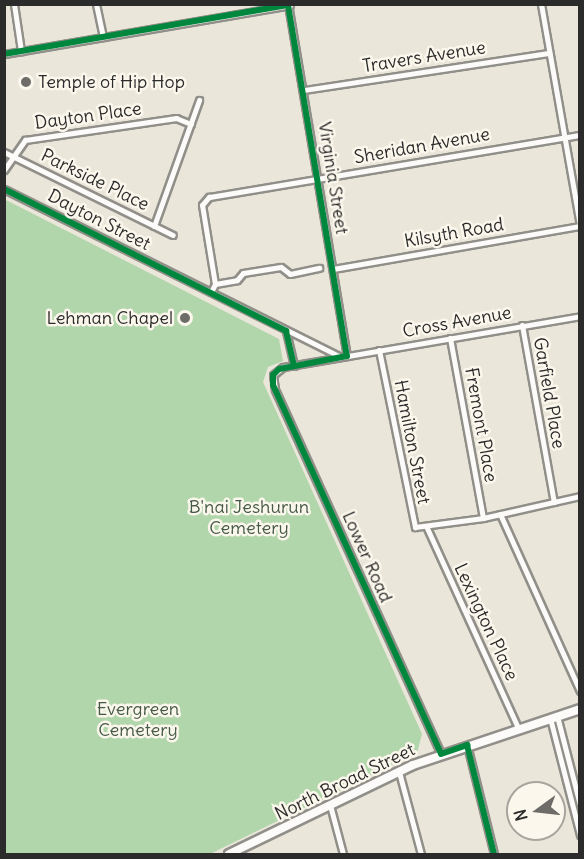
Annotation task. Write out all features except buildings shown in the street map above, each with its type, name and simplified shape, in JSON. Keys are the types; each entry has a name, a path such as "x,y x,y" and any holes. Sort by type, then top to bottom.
{"main road":[{"name":"North Broad Street","path":"230,855 399,772 441,754 579,709"}],"street":[{"path":"14,4 21,51"},
{"path":"96,4 103,37"},
{"path":"541,4 579,226"},
{"path":"4,54 290,5"},
{"name":"Virginia Street","path":"290,5 348,356"},
{"name":"Travers Avenue","path":"304,90 549,53"},
{"path":"154,226 199,100"},
{"name":"Dayton Place","path":"4,170 25,140 176,118 191,124"},
{"name":"Sheridan Avenue","path":"215,284 202,205 209,197 579,135"},
{"name":"Parkside Place","path":"4,152 173,236"},
{"name":"Dayton Street","path":"4,189 180,279 211,292"},
{"name":"Kilsyth Road","path":"333,269 579,226"},
{"path":"318,268 290,273 281,267 243,273 237,280 215,284 211,292 340,357"},
{"name":"Cross Avenue","path":"275,372 340,357 579,316"},
{"name":"Garfield Place","path":"522,326 554,501"},
{"path":"286,331 294,366"},
{"name":"Fremont Place","path":"450,338 483,518"},
{"name":"Hamilton Street","path":"379,350 411,518 415,527 426,528"},
{"name":"Lower Road","path":"275,372 272,380 275,389 441,754"},
{"path":"426,528 483,518 579,496"},
{"path":"500,514 579,691"},
{"name":"Lexington Place","path":"426,528 518,728"},
{"path":"553,717 571,770 579,804"},
{"path":"553,717 563,772 577,817 579,836"},
{"path":"467,745 494,855"},
{"path":"563,772 571,770"},
{"path":"399,772 421,855"},
{"path":"330,806 343,855"}],"green space":[{"name":"Evergreen Cemetery","path":"4,199 279,339 283,361 268,367 263,382 422,734 417,753 210,854 5,854"}],"cycle path":[{"path":"4,54 288,5 347,356 279,369 273,375 273,385 441,754 467,745 494,854"},
{"path":"4,189 286,331 294,366"}],"place":[{"name":"Temple of Hip Hop","path":"26,82"},
{"name":"Lehman Chapel","path":"185,318"}],"park label":[{"name":"B'nai Jeshurun Cemetery","path":"249,518"}]}
